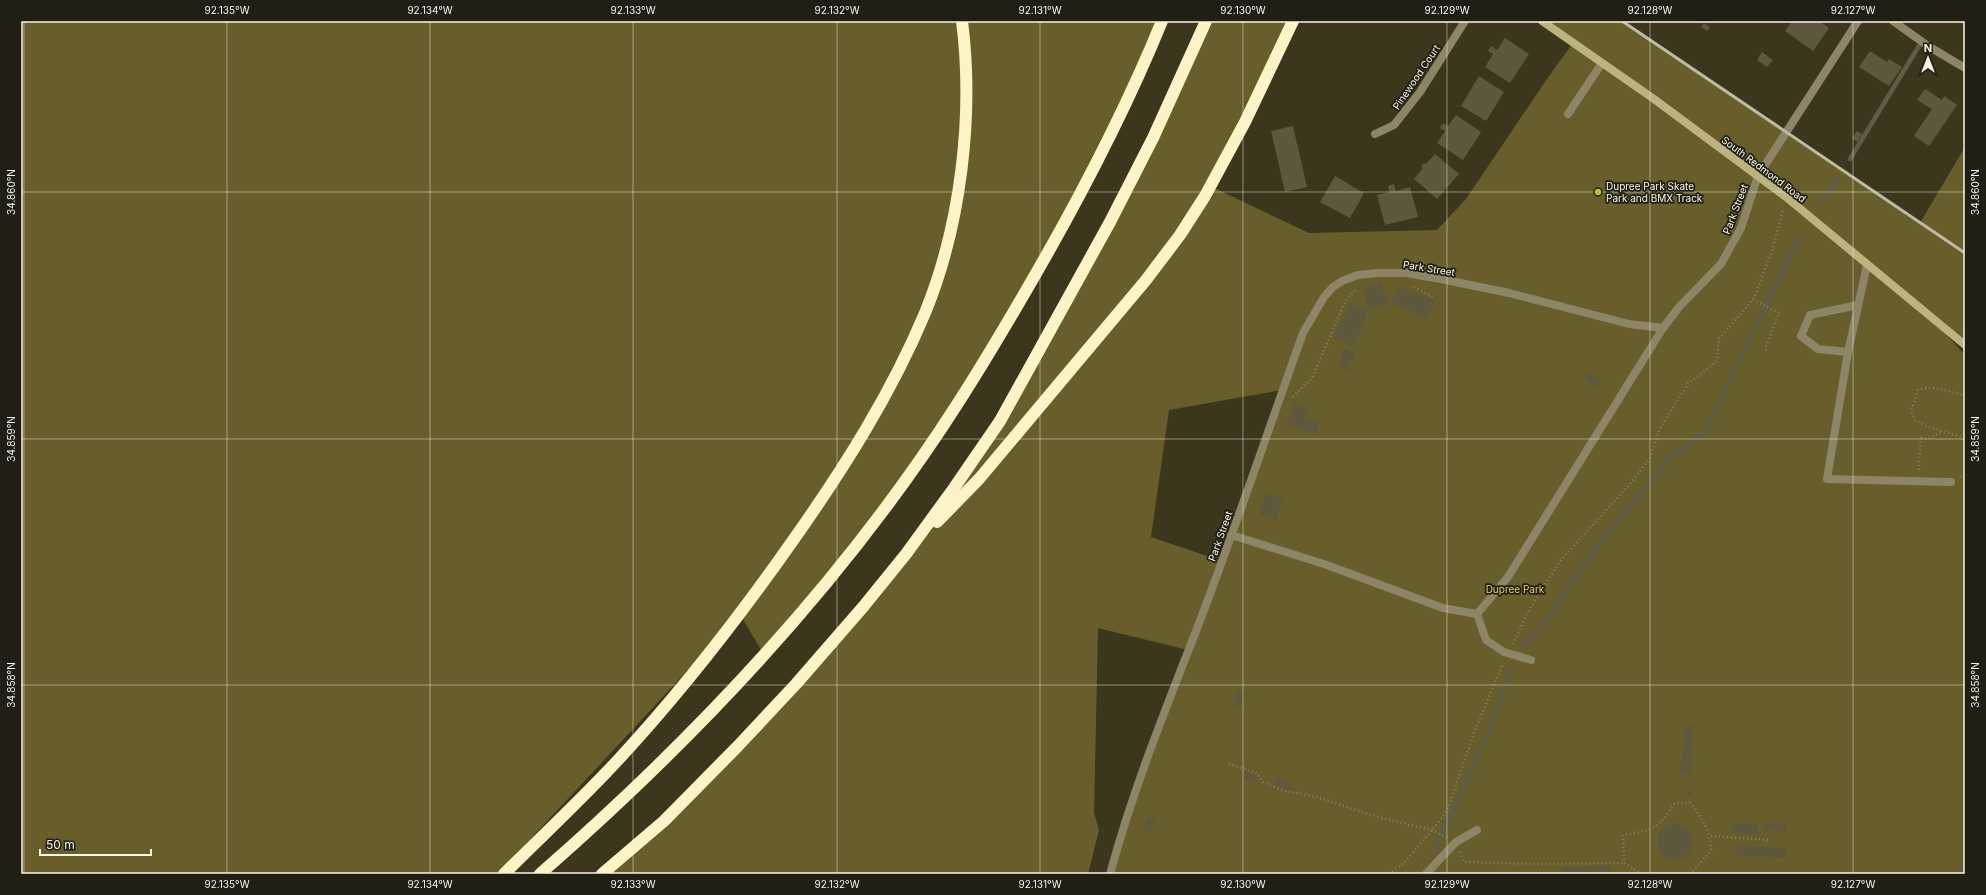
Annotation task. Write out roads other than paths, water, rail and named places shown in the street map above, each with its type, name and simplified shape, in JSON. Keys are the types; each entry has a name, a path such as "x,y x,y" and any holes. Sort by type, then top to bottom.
{"highway":[{"path":"504,874 619,759 720,641 756,594 819,504 884,399 926,311 948,238 958,194 966,132 965,60 962,21"},
{"path":"540,874 587,833 650,774 764,655 825,583 908,476 958,404 1020,301 1071,211 1118,118 1162,21"},
{"path":"602,874 664,821 737,747 858,613 906,554 954,488 1000,421 1124,194 1153,138 1206,21"},
{"path":"906,554 979,479 1146,280 1180,235 1205,196 1245,122 1293,21"}],"street":[{"name":"Pinewood Court","path":"1375,134 1394,125 1420,92 1465,21"},
{"name":"South Redmond Road","path":"1542,21 1786,197 1965,345"},
{"name":"Park Street","path":"1110,874 1122,832 1161,720 1231,535 1303,333 1324,297 1342,281 1365,274 1406,273 1508,293 1629,324 1663,328 1679,307 1721,264 1741,228 1758,176 1858,21"},
{"path":"1893,21 1965,68"},
{"path":"1568,114 1602,63"},
{"path":"1868,265 1848,352 1828,479 1951,482"},
{"path":"1848,352 1818,349 1801,336 1810,315 1858,305"},
{"path":"1477,614 1508,576 1663,328"},
{"path":"1231,535 1324,564 1443,608 1477,614"},
{"path":"1477,614 1486,640 1508,654 1531,660"},
{"path":"1426,874 1456,842 1477,830"}],"waterway":[{"path":"1850,159 1922,41"},
{"path":"1822,201 1838,179"},
{"path":"1523,648 1545,623 1594,551 1669,459 1705,432 1799,237"},
{"path":"1434,850 1490,730 1510,670"},
{"path":"1960,874 1965,861"}],"railway":[{"path":"1622,21 1965,253"}],"place":[{"name":"Dupree Park Skate Park and BMX Track","path":"1598,192"}],"park label":[{"name":"Dupree Park","path":"1515,589"}]}
